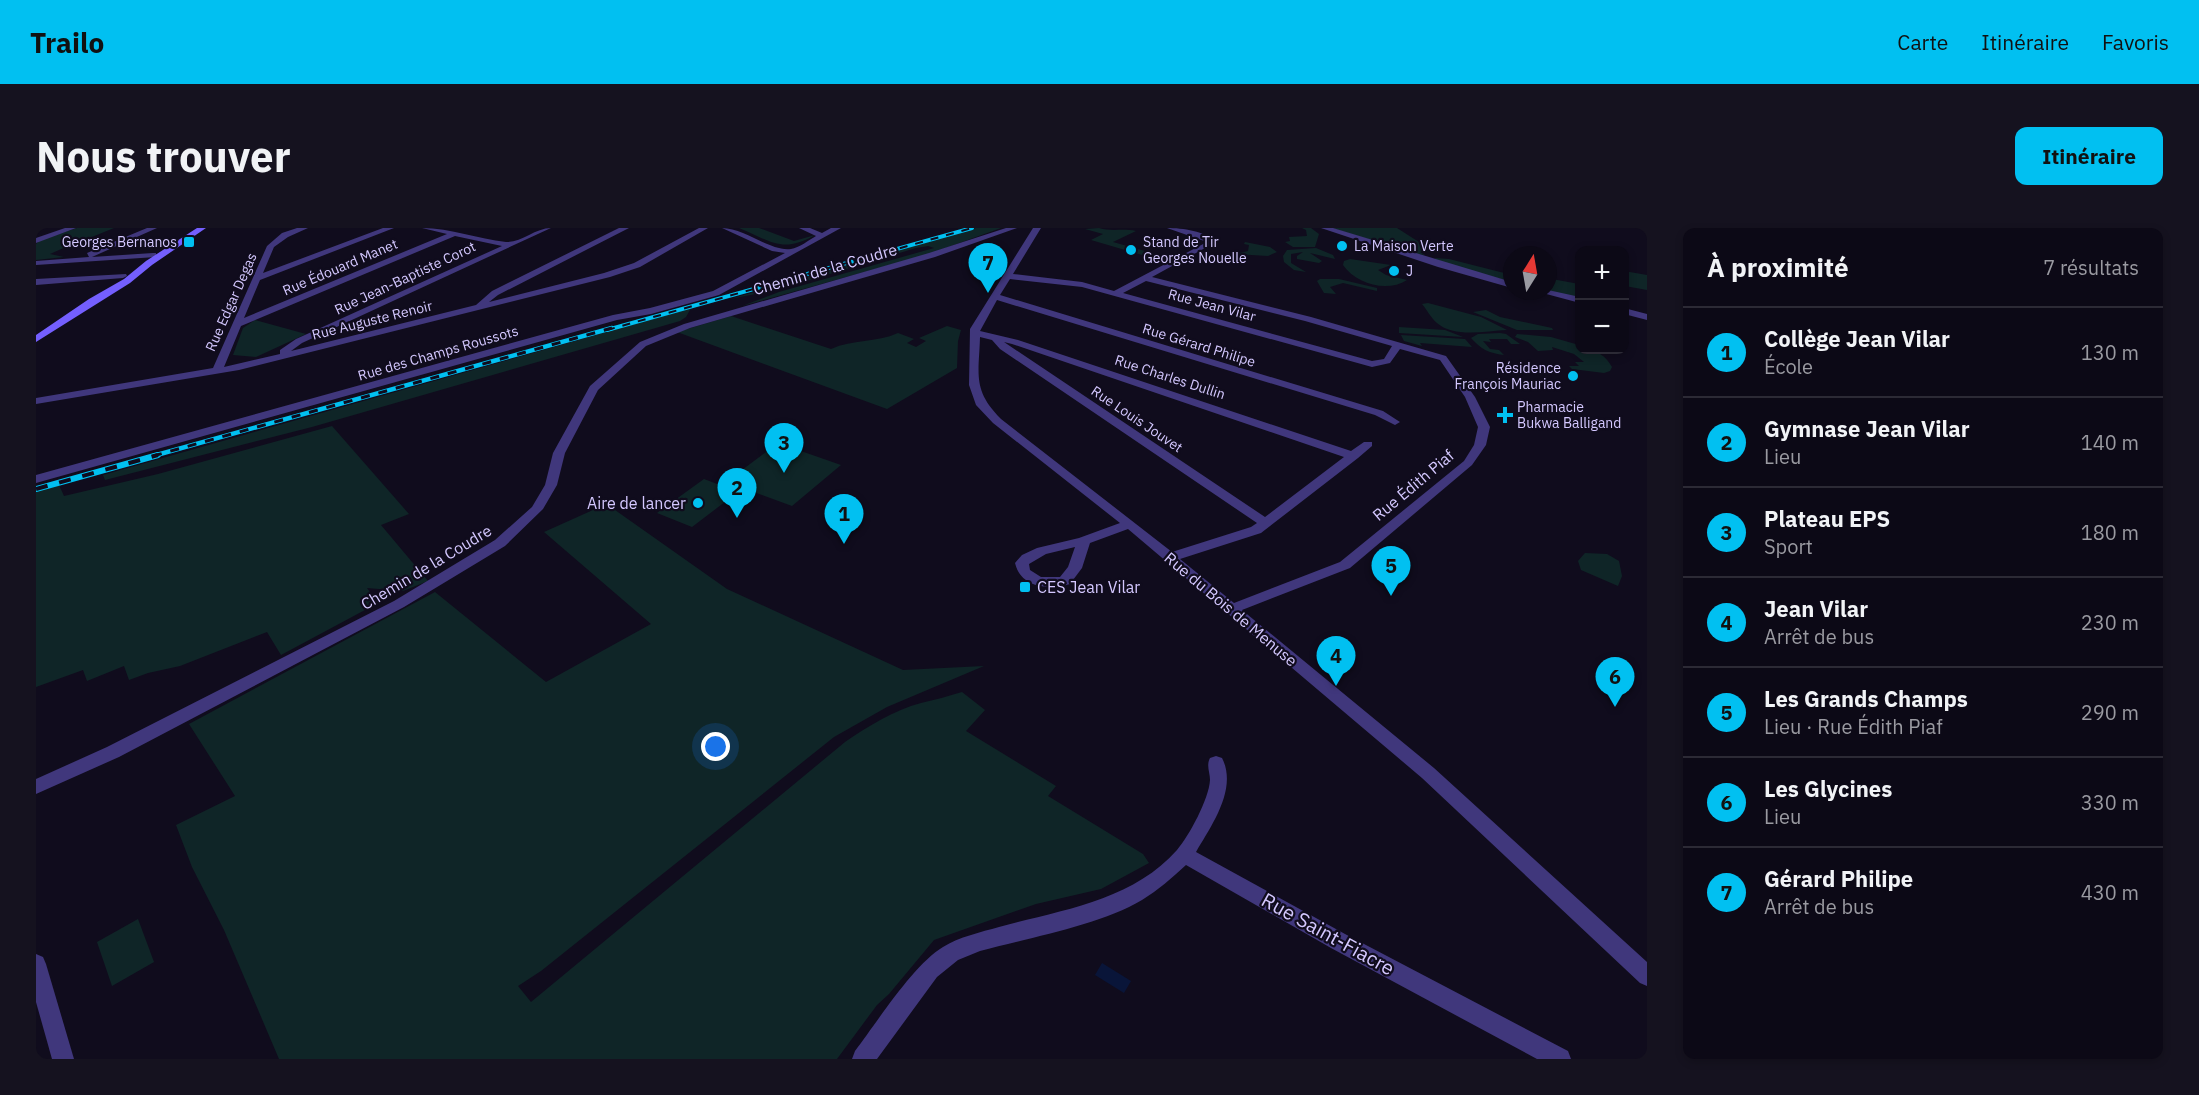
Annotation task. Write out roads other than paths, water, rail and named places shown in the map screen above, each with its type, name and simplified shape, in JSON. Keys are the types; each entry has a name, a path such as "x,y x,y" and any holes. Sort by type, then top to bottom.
{"main road":[{"path":"92,301 93,297 153,255 198,229"},
{"path":"36,339 92,301 127,281 198,229"}],"street":[{"path":"36,241 72,228"},
{"path":"81,260 153,228"},
{"name":"Rue Edgar Degas","path":"217,371 274,242 304,228"},
{"path":"256,279 390,228"},
{"path":"426,228 511,245"},
{"name":"Rue Jean-Baptiste Corot","path":"276,358 299,341 547,228"},
{"path":"478,308 484,299 495,293 625,228"},
{"name":"Rue Auguste Renoir","path":"36,401 217,371 276,358 618,272 645,261 704,228"},
{"path":"726,228 775,249 792,252"},
{"path":"802,228 823,236"},
{"name":"Rue des Champs Roussots","path":"36,479 616,317 651,311 716,293 837,228"},
{"name":"Chemin de la Coudre","path":"36,787 123,747 390,610 500,543 537,509 552,484 560,453 594,388 616,366 651,339 1013,228"},
{"path":"1115,294 1212,242 1207,238 1171,228"},
{"path":"1325,228 1503,282"},
{"path":"1000,232 1034,230"},
{"name":"Rue du Bois de Menuse","path":"1034,230 977,324 974,385 981,405 997,421 1130,524 1436,780 1646,973"},
{"name":"Rue Édouard Manet","path":"236,325 454,234"},
{"path":"36,263 153,255"},
{"path":"36,282 123,276"},
{"name":"Rue Jean Vilar","path":"1007,276 1074,283 1372,364 1387,361 1399,344"},
{"name":"Rue Édith Piaf","path":"1144,278 1435,354 1446,361 1482,418 1484,427 1480,445 1468,463 1345,565 1231,609"},
{"path":"1557,295 1575,299"},
{"name":"Rue Gérard Philipe","path":"995,296 1379,413 1395,422"},
{"path":"1629,312 1647,317"},
{"name":"Rue Charles Dullin","path":"975,333 1014,342 1354,456"},
{"name":"Rue Louis Jouvet","path":"995,338 1003,347 1265,524"},
{"path":"1168,558 1247,534 1265,524 1368,444"},
{"path":"1084,541 1130,524"},
{"path":"863,1059 930,969 951,953 989,939 1107,907 1135,894 1160,877 1184,855 1209,813 1219,781 1216,763"},
{"name":"Rue Saint-Fiacre","path":"1184,855 1338,941 1560,1059"},
{"path":"36,964 63,1059"}],"water":[{"path":"1102,963 1131,981 1124,993 1095,975"}],"railway":[{"path":"607,330 972,228"},
{"path":"153,456 612,328"},
{"path":"36,489 158,455"}],"place":[{"name":"Georges Bernanos","path":"189,242"},
{"name":"La Maison Verte","path":"1342,246"},
{"name":"Stand de Tir Georges Nouelle","path":"1131,250"},
{"name":"J","path":"1394,271"},
{"name":"Gérard Philipe","path":"988,293"},
{"name":"Résidence François Mauriac","path":"1573,376"},
{"name":"Pharmacie Bukwa Balligand","path":"1505,415"},
{"name":"Plateau EPS","path":"784,473"},
{"name":"Aire de lancer","path":"698,503"},
{"name":"Gymnase Jean Vilar","path":"737,518"},
{"name":"Collège Jean Vilar","path":"844,544"},
{"name":"CES Jean Vilar","path":"1025,587"},
{"name":"Les Grands Champs","path":"1391,596"},
{"name":"Jean Vilar","path":"1336,686"},
{"name":"Les Glycines","path":"1615,707"}]}
